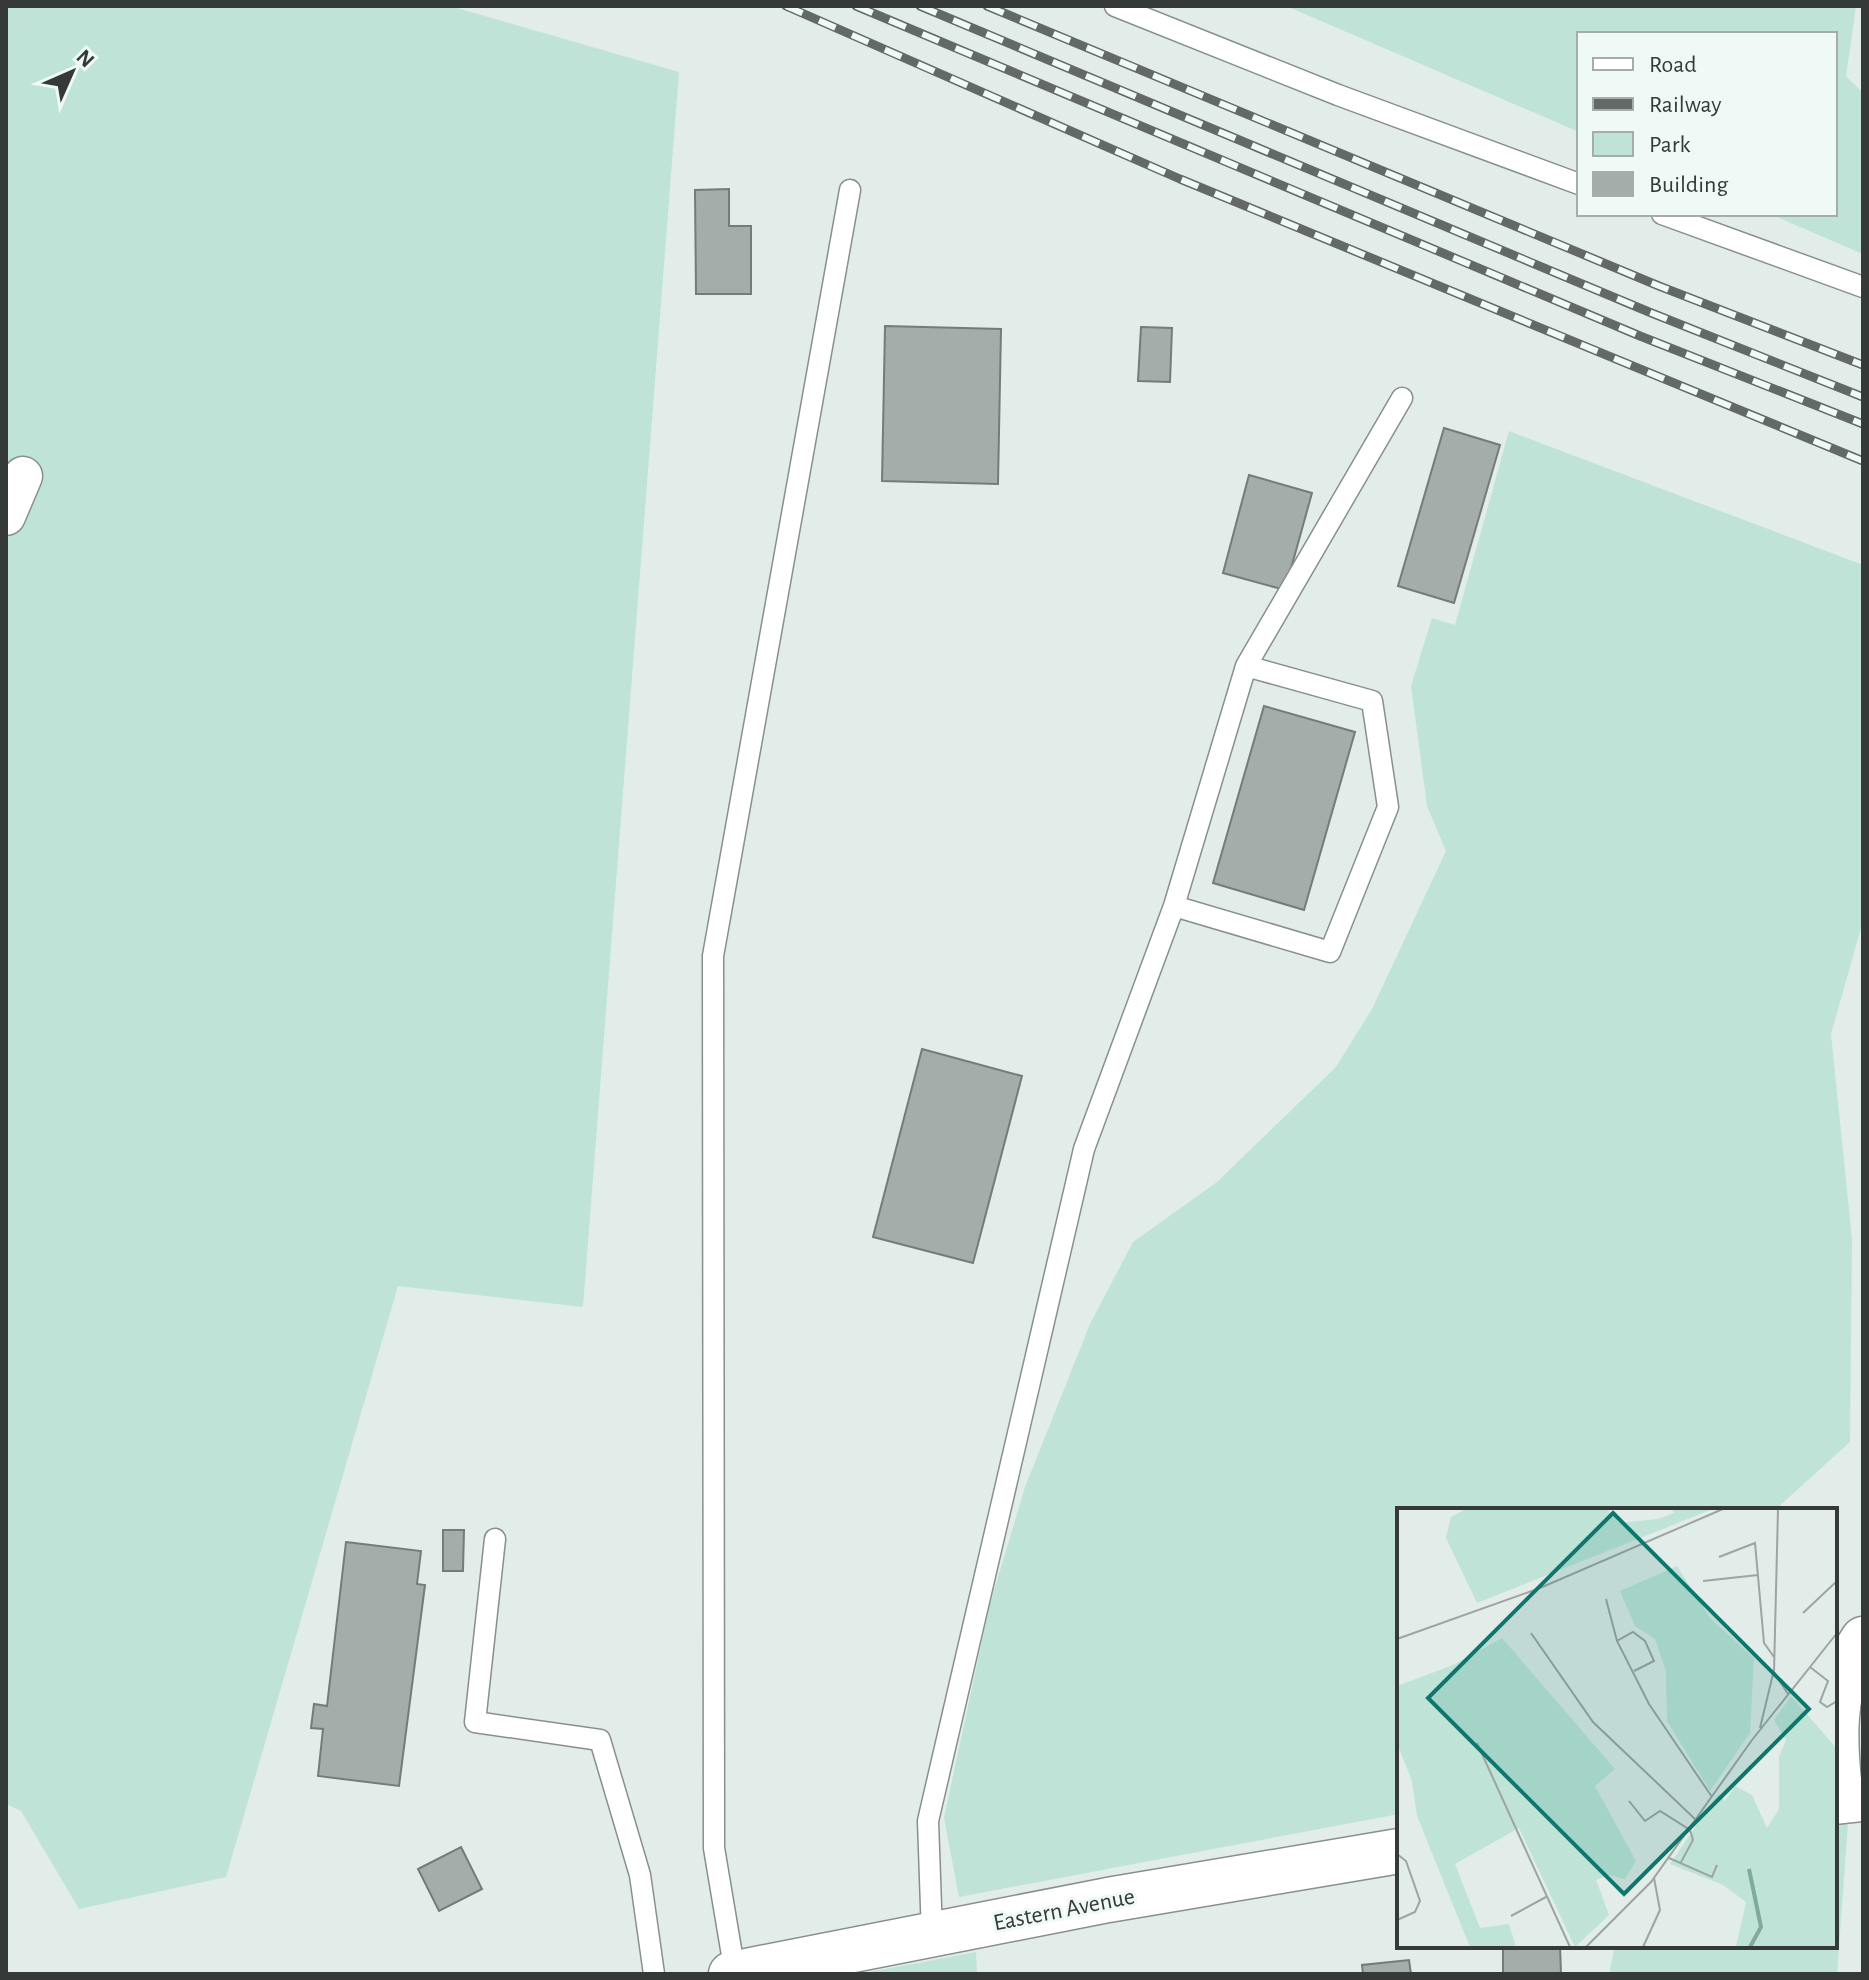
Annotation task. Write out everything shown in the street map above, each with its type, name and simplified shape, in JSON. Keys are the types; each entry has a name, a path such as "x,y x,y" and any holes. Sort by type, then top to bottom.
{"main road":[{"path":"1837,1640 1863,1624"},
{"path":"1837,1706 1842,1682 1863,1639"},
{"path":"1837,1731 1846,1801"},
{"name":"Eastern Avenue","path":"733,1974 1231,1878 1397,1851"}],"street":[{"path":"6,516 23,476"}],"lane":[{"path":"1115,6 1338,95 1577,183"},
{"path":"733,1974 714,1848 713,956 850,190"},
{"path":"1668,216 1863,287"},
{"path":"932,1935 928,1821 1081,1163 1174,906 1246,666 1402,398"},
{"path":"1174,906 1330,952 1388,807 1372,701 1246,666"},
{"path":"495,1539 475,1722 600,1740 640,1875 654,1974"}],"green space":[{"path":"6,6 450,6 679,72 583,1307 398,1286 226,1877 79,1909 21,1811 6,1804"},
{"path":"1286,6 1856,6 1846,76 1863,93 1863,254 1775,216 1837,216 1837,32 1577,32 1577,131"},
{"path":"1509,431 1863,565 1863,921 1831,1034 1852,1239 1850,1442 1777,1508 1397,1508 1397,1814 959,1897 944,1818 990,1604 1025,1487 1090,1324 1133,1242 1217,1182 1336,1067 1372,1009 1446,851 1427,806 1411,686 1432,618 1455,625"},
{"path":"1848,1824 1837,1974 1609,1974 1615,1948 1837,1948 1837,1826"},
{"path":"976,1952 977,1974 859,1974"}],"building":[{"path":"729,189 729,226 751,226 751,294 696,294 695,190"},
{"path":"885,326 1001,329 998,484 882,481"},
{"path":"1141,327 1172,328 1170,382 1138,381"},
{"path":"1444,428 1500,445 1454,603 1398,586"},
{"path":"1249,475 1312,493 1285,590 1223,573"},
{"path":"1264,706 1355,732 1304,910 1213,883"},
{"path":"922,1049 1022,1076 973,1263 873,1237"},
{"path":"443,1530 464,1530 463,1571 443,1571"},
{"path":"346,1542 421,1551 417,1584 425,1585 399,1786 318,1776 323,1729 311,1728 314,1704 327,1706"},
{"path":"461,1847 482,1889 439,1911 418,1869"},
{"path":"1503,1948 1560,1948 1561,1974 1503,1974"},
{"path":"1409,1960 1411,1974 1363,1974 1362,1965"}],"railway":[{"path":"786,6 1180,179 1863,461"},
{"path":"856,6 1640,336 1863,424"},
{"path":"920,6 1649,312 1863,397"},
{"path":"987,6 1659,286 1863,365"}]}
